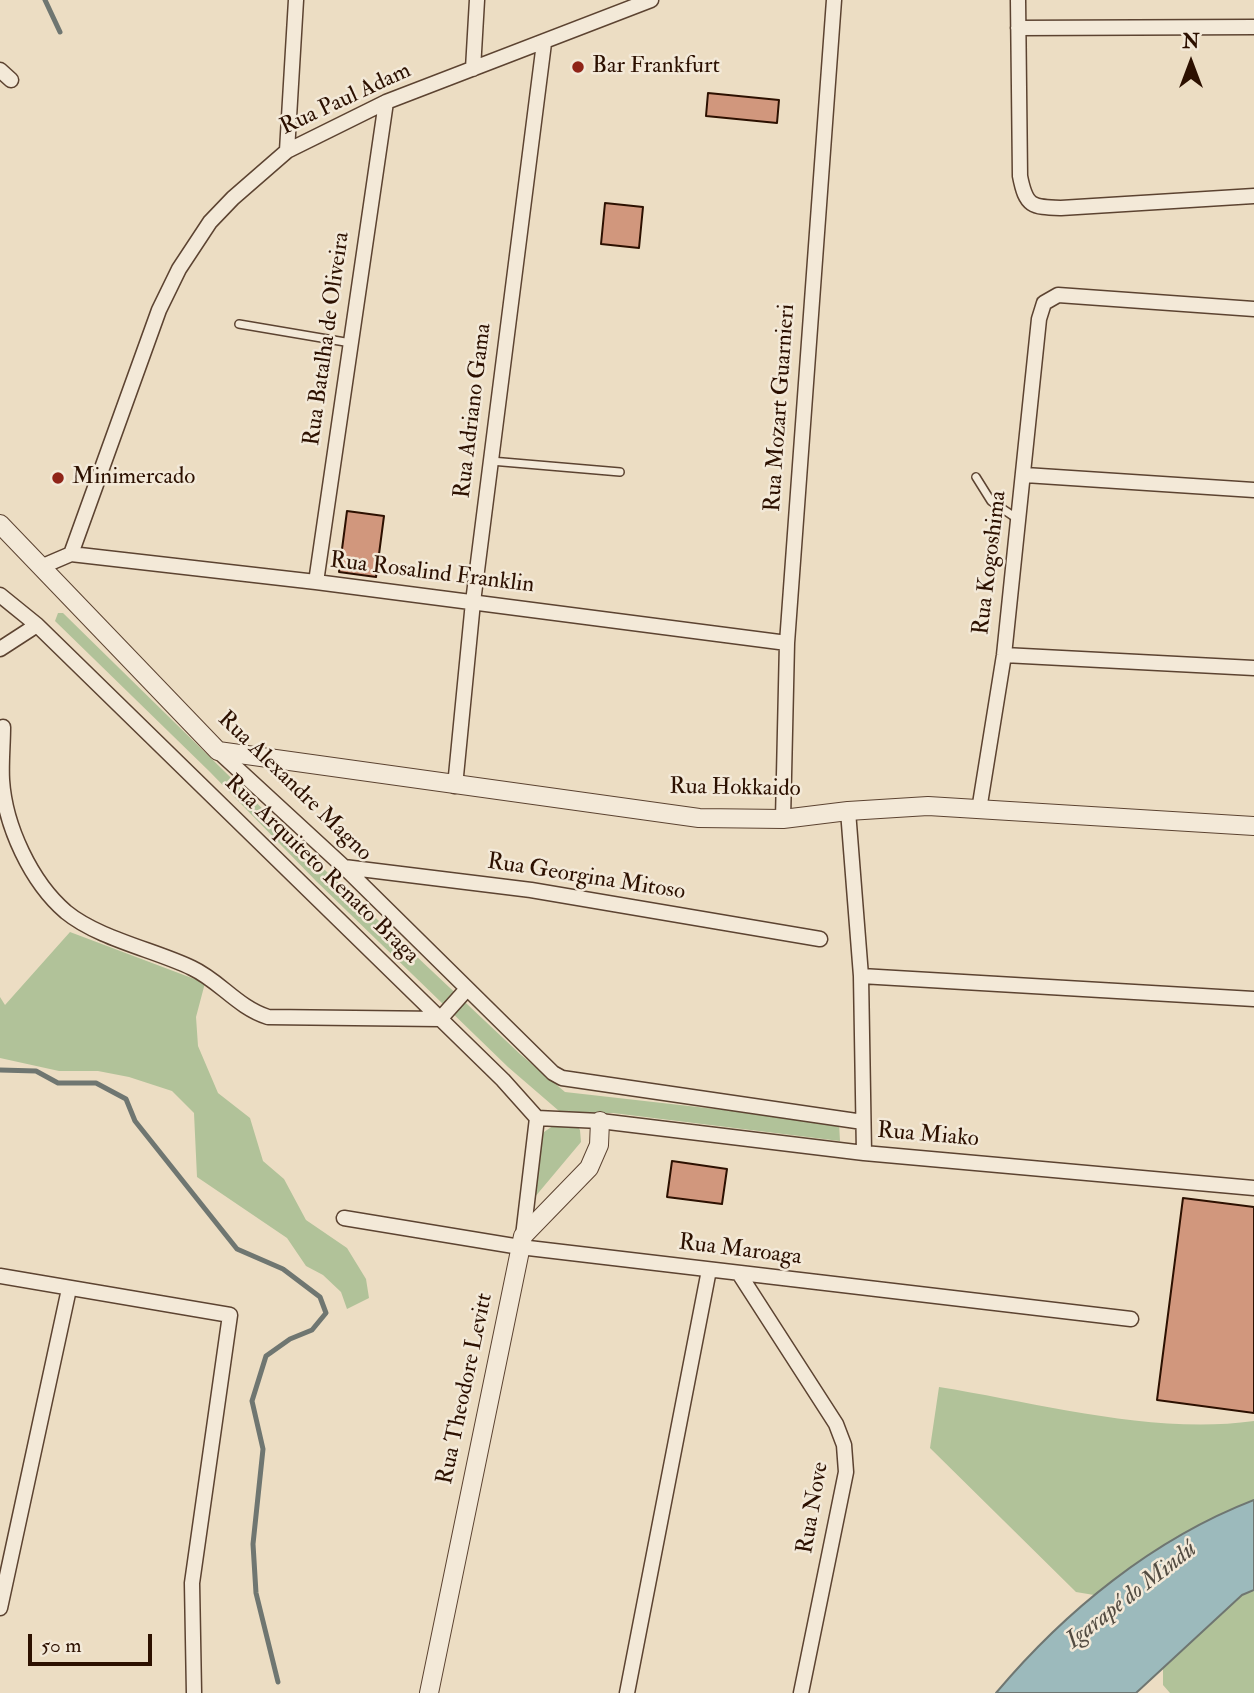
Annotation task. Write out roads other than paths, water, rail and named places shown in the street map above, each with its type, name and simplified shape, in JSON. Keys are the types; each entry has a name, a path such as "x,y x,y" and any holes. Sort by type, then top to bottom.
{"street":[{"path":"287,151 296,0"},
{"path":"472,69 477,0"},
{"name":"Rua Paul Adam","path":"71,554 159,310 179,270 211,222 287,151 386,102 651,0"},
{"name":"Rua Mozart Guarnieri","path":"783,819 787,643 834,0"},
{"path":"1018,0 1020,176 1023,193 1029,203 1038,207 1254,196"},
{"path":"1018,28 1254,27"},
{"name":"Rua Adriano Gama","path":"455,786 473,602 544,43"},
{"name":"Rua Batalha de Oliveira","path":"316,582 386,102"},
{"name":"Rua Kogoshima","path":"979,810 1004,655 1040,319 1044,303 1058,295 1254,309"},
{"path":"1024,475 1254,490"},
{"name":"Rua Alexandre Magno","path":"0,524 219,751 344,867 466,990 562,1078 863,1122"},
{"path":"43,566 71,554"},
{"name":"Rua Rosalind Franklin","path":"71,554 316,582 787,643"},
{"name":"Rua Arquiteto Renato Braga","path":"0,595 37,625 503,1080 537,1118"},
{"path":"0,649 37,625"},
{"path":"1004,655 1254,668"},
{"path":"3,727 2,782 10,817 24,854 40,882 67,912 156,956 192,967 242,1006 268,1017 440,1019 466,990"},
{"name":"Rua Hokkaido","path":"219,751 699,818 783,819 848,811 928,806 1254,826"},
{"path":"848,811 861,976 864,1153"},
{"name":"Rua Georgina Mitoso","path":"344,867 531,891 820,939"},
{"path":"861,976 1254,999"},
{"path":"537,1118 600,1121 599,1145 589,1168 522,1241 537,1118"},
{"name":"Rua Miako","path":"600,1121 864,1153 1254,1188"},
{"name":"Rua Maroaga","path":"344,1218 522,1241 740,1275 1131,1319"},
{"name":"Rua Theodore Levitt","path":"429,1693 522,1241"},
{"path":"627,1693 709,1270"},
{"name":"Rua Nove","path":"740,1275 836,1424 846,1454 846,1472 801,1693"},
{"path":"0,1276 230,1315 192,1583 194,1693"},
{"path":"0,1608 69,1289"}],"lane":[{"path":"239,324 351,343"},
{"path":"491,461 620,472"},
{"path":"976,477 991,501 1019,520"}],"water":[{"name":"Igarapé do Mindú","path":"1254,1500 1254,1590 1242,1595 1136,1693 996,1693 1051,1634 1113,1580 1181,1535"}],"waterway":[{"path":"45,0 60,32"},
{"path":"0,1070 36,1071 58,1083 96,1083 126,1099 135,1121 237,1249 283,1269 320,1297 326,1313 312,1330 290,1339 266,1356 252,1401 263,1449 253,1544 256,1593 278,1682"}],"place":[{"name":"Bar Frankfurt","path":"578,67"},
{"name":"Minimercado","path":"58,478"}]}
